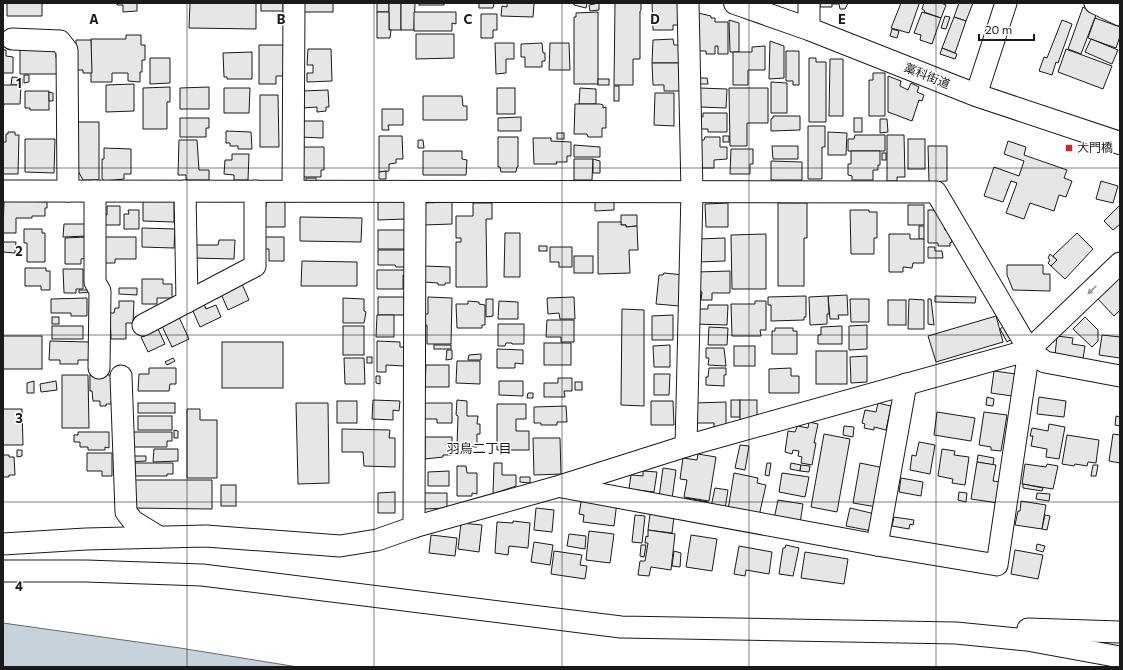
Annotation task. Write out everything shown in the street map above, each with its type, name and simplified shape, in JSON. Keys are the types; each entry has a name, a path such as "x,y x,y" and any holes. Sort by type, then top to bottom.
{"highway":[{"name":"藁科街道","path":"735,3 809,29 976,95 1120,143"}],"street":[{"path":"293,191 294,3"},
{"path":"686,446 692,192 688,3"},
{"path":"809,3 809,29"},
{"path":"976,95 1006,3"},
{"path":"1095,3 1120,15"},
{"path":"12,39 60,41 67,50 68,191"},
{"path":"3,191 936,192 1029,350 1045,362 1120,376"},
{"path":"95,191 95,282 100,291 99,368"},
{"path":"185,191 187,302"},
{"path":"143,325 254,266 255,191"},
{"path":"414,192 414,527"},
{"path":"6,542 206,536 340,546 377,540 414,527 560,486 686,446 1029,350 1120,263"},
{"path":"560,486 877,545 997,565 1029,350"},
{"path":"121,376 126,512 133,521 159,537"},
{"path":"877,545 906,384"},
{"path":"3,571 86,571 202,574 621,626 956,633 1027,640 1120,657"},
{"path":"956,633 1000,628 1120,632"}],"shaded area":[{"path":"3,623 180,648 298,667 3,667"}],"building":[{"path":"7,3 44,3 42,4 42,16 7,16"},
{"path":"117,3 137,3 137,11 123,12 123,5 117,5"},
{"path":"190,3 256,3 256,29 189,28"},
{"path":"261,3 283,3 283,11 261,11"},
{"path":"303,3 333,3 333,12 303,12"},
{"path":"377,3 389,3 389,12 377,12"},
{"path":"389,3 401,3 401,30 389,30"},
{"path":"401,3 415,3 414,30 401,30"},
{"path":"419,3 444,3 444,5 419,5"},
{"path":"479,3 494,3 493,8 479,8"},
{"path":"507,3 534,3 533,17 501,16 502,6 507,7"},
{"path":"574,3 587,3 586,8 574,5"},
{"path":"599,3 599,10 590,11 589,5"},
{"path":"615,3 641,3 640,59 633,59 633,85 614,85"},
{"path":"652,3 680,3 681,25 673,25 673,30 653,30"},
{"path":"820,3 848,3 845,9 840,9 839,4 832,4 832,7 820,7"},
{"path":"901,3 919,4 909,33 891,28"},
{"path":"924,3 941,3 946,5 941,18 924,12 925,11 922,9"},
{"path":"959,3 973,3 966,21 954,17"},
{"path":"1083,7 1096,15 1081,54 1068,49"},
{"path":"377,12 389,12 389,30 391,30 390,38 377,38"},
{"path":"414,12 456,12 456,24 452,23 452,31 414,31"},
{"path":"598,12 598,84 574,84 574,17 576,17 576,13"},
{"path":"922,12 941,18 932,44 920,40 921,35 914,33"},
{"path":"698,13 715,18 715,22 728,22 728,54 718,54 718,46 715,46 715,54 706,54 706,51 696,51"},
{"path":"481,14 497,14 497,30 493,30 493,38 481,38"},
{"path":"945,16 950,17 946,29 941,28"},
{"path":"954,17 966,21 955,53 942,48"},
{"path":"1095,18 1120,27 1120,36 1116,48 1088,38"},
{"path":"729,20 739,23 739,52 730,52"},
{"path":"1062,20 1072,24 1058,63 1056,62 1052,75 1039,71 1044,57 1047,58"},
{"path":"892,29 899,31 897,38 890,36"},
{"path":"416,34 454,34 454,58 416,59"},
{"path":"126,35 141,35 141,45 145,45 145,60 142,60 140,82 128,81 128,73 112,73 112,82 91,82 91,39 126,39"},
{"path":"673,39 674,45 681,45 681,63 652,63 653,40"},
{"path":"1091,39 1118,50 1112,64 1085,52"},
{"path":"76,40 91,40 92,73 83,73 83,70 76,70"},
{"path":"770,41 784,46 784,78 769,79"},
{"path":"495,43 514,43 514,59 506,59 506,73 496,74"},
{"path":"542,43 543,53 545,53 545,61 542,61 542,67 525,67 525,57 521,57 521,44"},
{"path":"550,43 569,43 570,70 549,70"},
{"path":"259,45 285,45 285,76 276,76 276,84 259,84"},
{"path":"765,46 765,70 748,70 748,85 733,85 733,52 752,52 752,47"},
{"path":"942,48 957,54 955,59 940,54"},
{"path":"20,49 56,51 56,58 60,58 60,74 20,74"},
{"path":"308,49 331,49 332,81 307,82 307,73 313,73 313,65 307,65"},
{"path":"1066,49 1112,66 1103,89 1058,72"},
{"path":"3,50 6,50 6,56 13,57 13,73 3,73"},
{"path":"786,51 799,51 799,85 793,85 793,81 786,81"},
{"path":"252,52 252,79 227,79 227,77 224,77 223,53"},
{"path":"150,58 170,58 170,83 150,84"},
{"path":"809,58 816,58 816,62 826,62 826,122 809,122"},
{"path":"830,59 843,59 843,116 829,116"},
{"path":"652,63 681,63 681,91 664,91 664,85 653,85"},
{"path":"873,73 885,73 885,116 869,116 869,80 873,80"},
{"path":"24,75 29,75 29,82 24,83"},
{"path":"888,76 901,81 900,86 908,90 911,83 919,87 917,92 924,95 922,101 919,100 912,121 888,112"},
{"path":"12,77 22,78 22,85 11,85"},
{"path":"697,78 707,78 708,84 698,84"},
{"path":"598,79 609,79 609,85 598,85"},
{"path":"771,82 787,83 787,113 771,113"},
{"path":"134,84 134,111 106,112 106,85"},
{"path":"3,85 21,85 20,104 4,104 3,109"},
{"path":"614,86 619,86 619,101 614,101"},
{"path":"170,87 170,102 167,102 167,129 143,129 143,88"},
{"path":"209,87 209,109 180,109 180,88"},
{"path":"224,88 250,88 249,113 224,113"},
{"path":"497,88 515,88 515,114 497,114"},
{"path":"580,88 596,89 596,104 579,104"},
{"path":"700,88 727,89 726,108 700,107"},
{"path":"729,88 768,88 768,123 747,123 747,146 730,146"},
{"path":"328,90 329,107 326,107 326,111 317,112 317,107 302,108 302,91"},
{"path":"25,91 49,91 49,110 30,110 30,108 25,108"},
{"path":"49,92 53,93 53,101 49,101"},
{"path":"655,93 674,93 674,126 654,125"},
{"path":"260,95 278,95 279,147 260,147"},
{"path":"423,96 462,96 463,106 467,106 467,120 423,120"},
{"path":"575,104 600,104 603,105 603,108 606,107 606,128 602,128 602,137 588,137 587,134 574,134"},
{"path":"382,109 403,109 403,125 388,125 389,130 382,130"},
{"path":"703,113 727,113 727,132 708,132 708,129 700,129 700,117 703,117"},
{"path":"773,116 800,116 800,130 771,131 771,119"},
{"path":"521,117 521,131 498,131 498,118"},
{"path":"180,118 209,118 209,128 206,128 206,137 180,137"},
{"path":"854,118 862,118 862,132 854,132"},
{"path":"880,119 887,119 888,132 880,133"},
{"path":"298,121 323,121 323,138 298,137"},
{"path":"78,122 99,122 99,180 83,180 77,169"},
{"path":"808,126 825,126 825,147 822,147 822,179 808,179"},
{"path":"226,131 251,132 252,149 238,149 238,146 230,146 230,143 226,143"},
{"path":"8,132 15,132 15,135 19,135 18,174 3,174 3,142 6,142 6,134 8,134"},
{"path":"828,132 847,133 846,155 828,155"},
{"path":"557,133 564,133 564,139 557,139"},
{"path":"855,135 885,135 885,151 848,151 848,139 854,139"},
{"path":"887,135 904,135 905,177 897,177 897,181 887,181"},
{"path":"379,136 402,136 403,159 396,159 396,163 389,164 389,171 379,172"},
{"path":"723,136 729,136 729,142 723,142"},
{"path":"498,137 518,137 518,167 516,172 501,172 500,167 498,167"},
{"path":"705,137 720,137 720,147 727,147 727,159 714,160 714,168 699,168 699,140 704,140"},
{"path":"533,138 551,138 551,141 571,142 571,156 567,156 567,162 556,162 557,164 534,164"},
{"path":"25,139 55,139 54,173 25,172"},
{"path":"908,139 925,139 925,169 908,169"},
{"path":"179,140 197,140 199,170 209,170 209,180 186,180 186,175 178,175"},
{"path":"418,140 423,140 424,148 418,148"},
{"path":"1008,141 1026,147 1024,155 1067,170 1064,178 1072,181 1066,197 1059,195 1054,211 1030,203 1024,219 1006,213 1017,183 1011,181 1003,202 984,196 994,167 1019,176 1024,161 1004,154"},
{"path":"574,145 600,147 600,157 574,157"},
{"path":"772,146 798,146 798,159 773,159"},
{"path":"928,146 947,146 947,181 929,182"},
{"path":"297,147 324,147 324,170 321,170 321,177 297,177"},
{"path":"104,148 131,149 131,174 124,174 124,179 104,181 102,178 102,159 104,159"},
{"path":"731,149 753,149 753,164 750,164 750,174 730,174"},
{"path":"423,151 462,151 462,159 467,160 466,175 423,175"},
{"path":"851,151 880,151 880,165 878,165 878,170 873,170 873,180 852,180 852,176 848,175 848,164 851,164"},
{"path":"882,153 886,153 886,160 882,160"},
{"path":"232,154 249,154 248,180 234,180 234,175 224,174 225,160 232,160"},
{"path":"574,159 593,159 592,180 574,180"},
{"path":"593,159 600,161 600,173 593,173"},
{"path":"771,161 802,162 802,180 771,180"},
{"path":"386,171 386,179 379,179 379,172"},
{"path":"306,178 316,178 316,181 306,181"},
{"path":"1101,181 1118,186 1113,203 1096,199"},
{"path":"4,200 47,202 45,216 16,218 16,233 3,233"},
{"path":"143,201 174,201 174,222 143,221"},
{"path":"285,201 285,227 262,227 262,207 266,207 266,202"},
{"path":"405,201 405,219 378,220 378,202"},
{"path":"595,201 614,201 614,210 595,211"},
{"path":"452,202 452,224 424,225 423,203"},
{"path":"473,203 492,203 492,219 486,219 487,287 456,287 456,242 461,242 461,238 456,238 456,216 473,216"},
{"path":"728,203 728,227 706,227 705,204"},
{"path":"778,203 807,203 807,238 804,238 804,286 778,286"},
{"path":"908,205 924,205 924,225 908,225"},
{"path":"1120,205 1120,226 1119,225 1113,230 1104,221"},
{"path":"107,206 120,206 120,225 103,225 103,215 107,215"},
{"path":"128,210 139,210 139,229 124,229 124,214 129,214"},
{"path":"850,210 869,210 869,212 877,212 877,238 874,238 874,254 851,254"},
{"path":"928,210 942,210 945,230 951,231 952,242 950,243 950,246 938,246 938,243 928,243"},
{"path":"621,215 637,215 637,226 626,227 626,225 621,225"},
{"path":"300,217 362,218 361,242 300,241"},
{"path":"598,222 621,222 621,225 626,225 626,227 637,226 638,250 629,250 630,273 598,274"},
{"path":"64,224 87,224 87,236 63,237"},
{"path":"919,226 924,226 924,239 919,239"},
{"path":"142,228 175,229 174,248 142,247"},
{"path":"24,229 42,229 42,233 45,233 45,262 27,262 27,243 24,243"},
{"path":"378,230 406,230 406,249 378,249"},
{"path":"505,233 520,233 520,277 504,277"},
{"path":"1077,233 1093,249 1065,279 1051,266 1057,260 1053,256"},
{"path":"766,234 766,289 732,289 731,235"},
{"path":"889,234 910,234 910,239 924,239 924,263 913,263 912,268 903,267 903,272 889,272"},
{"path":"86,237 86,258 81,259 81,264 65,264 65,238"},
{"path":"105,237 136,237 136,259 115,259 115,263 102,263"},
{"path":"265,237 284,237 284,261 269,261 269,249 265,249"},
{"path":"725,238 725,261 699,262 698,239"},
{"path":"219,240 235,240 234,259 194,258 194,245 218,245"},
{"path":"3,242 16,242 15,253 3,252"},
{"path":"539,246 547,246 547,251 539,251"},
{"path":"550,247 572,247 572,267 559,267 559,262 550,262"},
{"path":"928,247 935,247 935,251 942,251 943,258 928,258"},
{"path":"378,250 407,250 406,267 396,267 395,265 378,265"},
{"path":"1050,254 1057,260 1051,266 1048,263 1050,260 1048,258"},
{"path":"574,256 593,256 593,273 574,273"},
{"path":"302,261 357,262 357,286 301,286"},
{"path":"1007,265 1043,265 1043,274 1050,274 1050,291 1013,290 1007,275"},
{"path":"424,266 450,267 450,283 438,285 438,283 424,282"},
{"path":"25,268 46,268 46,271 50,271 50,290 41,290 41,286 25,286"},
{"path":"63,269 83,269 83,289 76,289 76,293 64,293"},
{"path":"377,270 408,270 408,275 403,275 403,289 377,289"},
{"path":"730,271 730,293 712,293 712,300 701,300 702,292 697,291 697,272"},
{"path":"664,273 684,275 680,306 656,304 659,275 663,275"},
{"path":"1120,275 1120,310 1114,316 1097,298"},
{"path":"142,279 163,279 163,284 172,284 172,298 157,298 157,304 142,304"},
{"path":"242,284 249,300 228,310 221,294"},
{"path":"119,288 137,288 137,295 119,294"},
{"path":"79,290 90,290 90,292 79,293"},
{"path":"847,295 848,315 838,315 839,319 830,319 828,296"},
{"path":"806,296 806,317 804,317 804,320 771,321 771,305 768,305 768,297"},
{"path":"828,296 829,314 827,314 827,324 810,325 809,297"},
{"path":"935,296 976,297 975,303 935,302"},
{"path":"378,297 404,297 404,303 407,303 407,315 378,315"},
{"path":"428,297 452,298 451,344 427,344 427,325 423,325 423,314 428,314"},
{"path":"574,297 575,319 560,319 559,313 548,314 547,298"},
{"path":"87,298 87,316 71,316 71,313 51,313 51,299"},
{"path":"343,298 364,299 364,311 366,312 364,323 343,323"},
{"path":"486,299 493,299 493,316 486,317"},
{"path":"850,299 869,299 869,322 851,322"},
{"path":"909,299 924,300 924,329 908,329"},
{"path":"928,299 931,299 934,325 928,324"},
{"path":"888,300 906,300 906,325 888,325"},
{"path":"119,301 134,301 133,323 126,323 126,339 111,339 110,313 114,313 115,308 119,308"},
{"path":"468,301 479,302 479,304 485,305 485,325 482,325 482,328 457,328 456,304 468,304"},
{"path":"499,301 518,302 518,319 498,319"},
{"path":"755,301 766,301 766,330 760,330 761,336 732,336 731,304 755,304"},
{"path":"204,304 206,309 216,305 221,317 200,327 192,309"},
{"path":"708,305 728,305 727,325 695,324 695,309 708,309"},
{"path":"622,309 644,310 644,406 621,405"},
{"path":"178,315 189,339 172,347 161,324"},
{"path":"377,315 394,315 394,337 376,337"},
{"path":"673,315 673,340 652,340 652,316"},
{"path":"996,316 1003,342 936,362 928,336"},
{"path":"52,317 59,317 59,324 52,324"},
{"path":"1085,317 1098,330 1098,341 1092,347 1073,329"},
{"path":"547,320 574,320 574,342 561,342 561,337 546,337"},
{"path":"498,324 524,324 524,344 506,343 505,346 498,346"},
{"path":"867,325 867,349 849,350 849,326"},
{"path":"52,326 83,326 83,339 52,339"},
{"path":"152,326 155,331 158,329 165,344 148,352 141,337 145,336 143,330"},
{"path":"343,326 364,326 364,355 343,355"},
{"path":"842,326 842,344 818,344 818,335 821,335 821,327"},
{"path":"1004,326 1012,339 1007,342 1000,329"},
{"path":"709,327 728,328 727,345 708,345"},
{"path":"775,328 793,328 793,331 797,331 797,354 772,354 772,331 775,331"},
{"path":"1102,335 1120,337 1120,358 1099,355"},
{"path":"3,336 42,336 42,369 3,369"},
{"path":"1057,336 1073,338 1072,344 1085,346 1083,359 1055,355"},
{"path":"50,341 89,342 89,360 78,360 78,364 60,364 60,360 49,360"},
{"path":"377,341 400,342 400,347 405,347 404,366 386,365 386,372 377,372"},
{"path":"222,342 283,342 283,388 222,388"},
{"path":"544,343 571,343 571,365 544,365"},
{"path":"434,345 451,345 451,349 434,349"},
{"path":"670,345 670,367 654,367 653,346"},
{"path":"734,346 755,346 755,366 734,366"},
{"path":"706,348 724,348 726,366 708,365 709,358 706,358"},
{"path":"497,349 523,350 523,364 515,363 515,368 497,368"},
{"path":"447,350 452,350 452,359 446,360"},
{"path":"816,351 847,351 847,384 816,384"},
{"path":"481,354 481,360 468,360 469,355"},
{"path":"867,356 867,382 851,383 850,357"},
{"path":"367,357 372,357 372,363 367,363"},
{"path":"173,358 175,361 167,365 165,362"},
{"path":"344,358 364,358 365,384 345,384"},
{"path":"457,361 480,361 480,384 456,383"},
{"path":"426,365 449,365 449,387 425,387"},
{"path":"149,368 176,368 176,384 170,384 169,391 138,391 139,374 149,374"},
{"path":"709,368 726,368 726,375 724,375 724,386 706,385 706,377 708,377"},
{"path":"791,368 791,376 799,376 799,393 769,393 769,369"},
{"path":"994,371 1016,374 1012,396 991,393"},
{"path":"654,374 670,374 669,395 654,395"},
{"path":"62,375 88,375 89,428 62,428"},
{"path":"90,375 112,375 111,404 100,406 100,401 93,401 92,391 90,391"},
{"path":"376,376 380,376 380,384 376,383"},
{"path":"558,378 572,378 572,391 564,391 565,397 544,397 544,383 558,383"},
{"path":"34,381 34,393 27,393 27,383"},
{"path":"56,381 57,390 41,392 40,384"},
{"path":"499,381 523,381 523,396 499,395"},
{"path":"575,382 582,382 582,390 575,390"},
{"path":"528,393 533,393 533,398 527,398"},
{"path":"987,397 994,399 993,406 986,405"},
{"path":"1039,397 1066,401 1064,417 1037,414"},
{"path":"373,400 400,401 399,411 393,410 393,420 372,419"},
{"path":"457,400 467,401 467,416 478,416 477,424 480,424 480,434 477,434 477,447 457,446"},
{"path":"731,400 740,400 740,417 731,417"},
{"path":"740,400 757,400 757,421 740,421"},
{"path":"337,401 357,401 357,423 337,423"},
{"path":"651,401 673,401 674,425 651,425"},
{"path":"726,402 726,427 714,427 714,423 694,423 694,403"},
{"path":"138,403 175,403 175,413 138,413"},
{"path":"296,403 328,403 329,483 298,484"},
{"path":"424,403 452,403 452,423 437,423 437,419 424,419"},
{"path":"878,403 891,406 886,430 874,427 874,430 864,428 865,424 862,423 865,410 876,412"},
{"path":"497,404 526,404 526,419 516,419 516,431 529,431 529,450 497,450"},
{"path":"566,406 567,422 557,422 557,425 541,425 541,423 534,423 534,407"},
{"path":"3,409 22,409 23,445 3,445"},
{"path":"187,409 200,409 200,420 217,420 217,478 187,478"},
{"path":"937,412 975,418 971,441 934,435"},
{"path":"984,412 1007,415 1001,451 991,450 991,447 979,445"},
{"path":"138,416 172,416 172,430 138,430"},
{"path":"1116,416 1120,417 1120,426 1115,425"},
{"path":"809,422 818,424 814,443 816,443 812,465 801,463 802,457 798,456 799,451 793,450 792,454 785,452 788,431 795,432 798,426 808,428"},
{"path":"1049,424 1065,427 1059,459 1046,457 1047,449 1031,446 1033,436 1030,436 1032,428 1048,431"},
{"path":"844,426 854,427 853,437 843,435"},
{"path":"342,429 390,430 389,438 395,438 395,467 364,466 363,452 342,452"},
{"path":"174,430 178,431 178,438 174,438"},
{"path":"78,432 109,432 109,448 105,447 105,450 88,450 88,447 80,447 80,442 74,442 74,435 78,435"},
{"path":"128,432 172,432 172,441 167,441 167,447 128,447"},
{"path":"824,434 850,439 837,512 811,507"},
{"path":"1113,434 1120,435 1120,463 1109,461"},
{"path":"1067,435 1099,440 1096,463 1088,462 1087,466 1062,464"},
{"path":"425,437 452,437 452,455 443,455 443,457 425,459"},
{"path":"533,438 560,438 561,474 534,475"},
{"path":"919,442 935,445 930,474 910,470 912,455 916,456"},
{"path":"740,445 749,446 745,470 735,468"},
{"path":"154,449 178,449 178,461 153,462"},
{"path":"942,449 955,451 954,455 969,457 965,485 952,483 953,479 938,476"},
{"path":"17,450 22,450 22,456 17,457"},
{"path":"87,453 112,453 112,476 102,476 102,471 87,471"},
{"path":"698,454 716,457 709,501 684,497 687,480 680,479 683,458 697,460"},
{"path":"3,455 14,457 15,475 3,477"},
{"path":"978,455 994,458 993,465 977,462"},
{"path":"129,456 146,456 146,461 129,462"},
{"path":"977,462 996,465 993,481 1001,482 998,503 971,499"},
{"path":"128,463 173,463 173,474 167,474 167,476 128,476"},
{"path":"494,463 502,463 502,475 516,475 516,486 493,494"},
{"path":"767,463 771,463 769,476 765,475"},
{"path":"791,463 801,465 800,471 790,469"},
{"path":"860,463 884,468 877,507 853,503"},
{"path":"1025,464 1046,467 1047,464 1058,466 1053,489 1022,484"},
{"path":"801,465 810,466 809,472 800,471"},
{"path":"1093,465 1098,465 1096,476 1091,476"},
{"path":"457,466 466,466 467,473 477,473 477,494 472,493 472,496 457,496"},
{"path":"663,468 676,470 672,499 659,497"},
{"path":"449,471 449,486 428,486 428,472"},
{"path":"643,471 657,472 654,492 629,489 631,475 643,476"},
{"path":"734,473 758,478 757,483 766,485 759,516 728,510"},
{"path":"782,473 809,477 805,497 779,492"},
{"path":"520,477 530,477 530,483 520,482"},
{"path":"901,478 923,482 921,496 899,492"},
{"path":"131,480 212,480 212,509 130,508"},
{"path":"1023,484 1043,488 1042,491 1023,488"},
{"path":"221,485 236,485 236,506 221,506"},
{"path":"715,488 728,490 725,509 711,507"},
{"path":"395,492 395,513 378,513 378,493"},
{"path":"959,492 967,493 966,502 958,500"},
{"path":"424,493 447,493 447,508 424,509"},
{"path":"1037,493 1050,494 1049,501 1036,499"},
{"path":"582,497 617,502 614,526 583,522 584,515 579,514"},
{"path":"687,498 708,502 707,506 686,502"},
{"path":"778,500 803,504 800,523 774,519"},
{"path":"1021,501 1046,505 1042,529 1015,525 1018,511 1020,511"},
{"path":"536,508 554,510 552,532 534,530"},
{"path":"850,508 875,514 872,531 846,526"},
{"path":"650,514 674,517 672,533 648,530"},
{"path":"635,515 645,516 642,543 632,542"},
{"path":"1045,515 1050,516 1047,530 1042,529"},
{"path":"894,517 914,520 913,525 910,524 909,529 892,526"},
{"path":"513,521 530,523 528,548 509,546 508,555 495,553 497,522 513,523"},
{"path":"461,523 482,525 479,552 458,549"},
{"path":"648,530 675,534 671,570 651,567 649,576 638,575 640,561 645,561 648,543 645,543 646,536 648,537"},
{"path":"589,531 614,534 610,563 586,560"},
{"path":"569,534 586,536 585,549 567,546"},
{"path":"431,535 457,538 455,556 429,553"},
{"path":"691,535 717,539 712,571 686,567"},
{"path":"534,542 553,545 550,565 531,562"},
{"path":"1037,544 1045,546 1043,552 1036,550"},
{"path":"641,545 646,545 644,557 640,556"},
{"path":"786,545 799,548 793,576 779,574 783,548 785,548"},
{"path":"739,546 772,552 769,574 746,570 745,576 734,574"},
{"path":"1015,550 1043,555 1038,579 1011,574"},
{"path":"554,551 582,555 580,565 587,566 585,579 551,574"},
{"path":"674,551 681,553 680,567 672,566"},
{"path":"805,552 848,559 844,584 801,578"}],"place":[{"name":"大門橋","path":"1069,148"}],"district":[{"name":"羽鳥二丁目","path":"479,448"}]}
